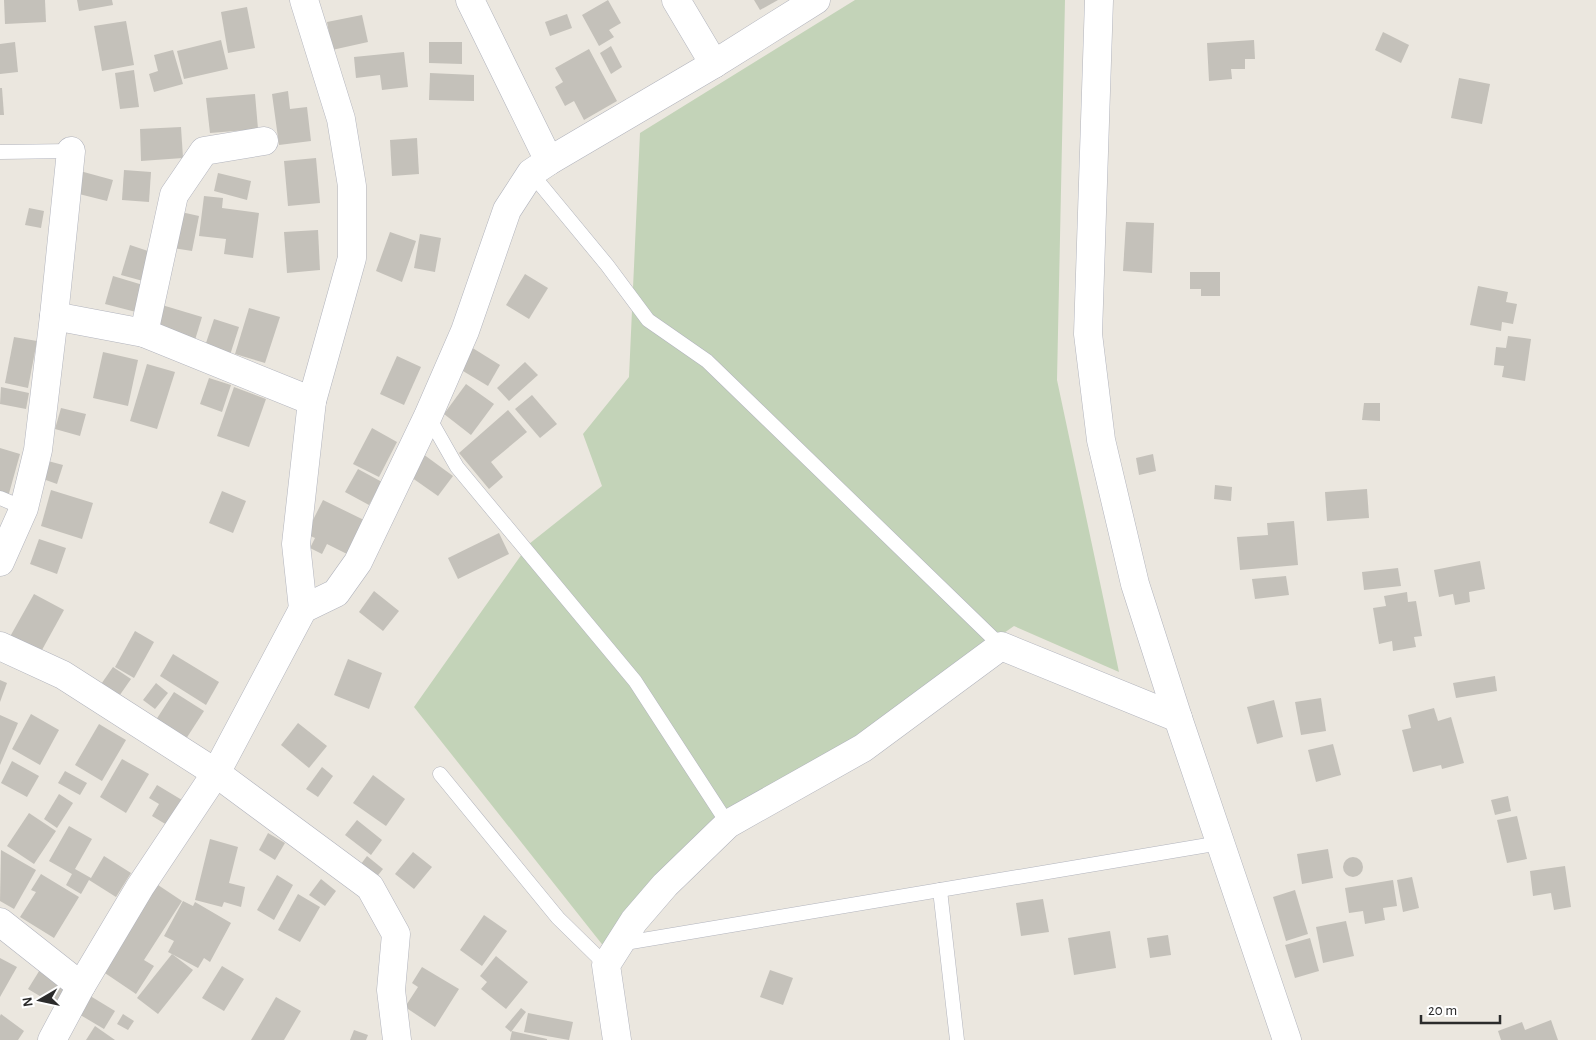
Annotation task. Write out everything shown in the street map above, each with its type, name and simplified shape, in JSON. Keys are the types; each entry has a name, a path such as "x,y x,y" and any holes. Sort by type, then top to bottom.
{"street":[{"path":"52,1040 81,986 140,888 216,773 303,609 296,544 312,401 352,258 352,186 341,119 304,0"},
{"path":"470,0 540,167"},
{"path":"676,0 714,64"},
{"path":"303,609 336,593 358,562 428,416 465,331 507,210 540,167 714,64 816,0"},
{"path":"1099,0 1088,334 1101,440 1135,584 1178,718 1287,1040"},
{"path":"144,333 174,195 204,152 264,141"},
{"path":"0,562 12,503 38,450 71,151"},
{"path":"54,316 144,333 312,401"},
{"path":"0,646 63,675 216,773 370,887 396,934 391,990 397,1040"},
{"path":"617,1040 613,954 634,921 666,885 728,824 863,748 1001,646 1178,718"},
{"path":"0,922 81,986"}],"lane":[{"path":"0,152 71,151"},
{"path":"540,167 607,265 648,320 706,361 1001,646"},
{"path":"428,416 458,467 635,681 728,824"},
{"path":"440,774 558,918 613,954 940,890 1220,843"},
{"path":"940,890 957,1040"}],"green space":[{"path":"855,0 1065,0 1057,380 1119,672 1014,626 723,828 605,948 414,707 529,544 602,486 583,434 629,377 640,133"}],"building":[{"path":"4,0 45,0 46,22 5,24"},
{"path":"77,0 112,0 113,5 79,11"},
{"path":"608,0 621,23 609,30 614,37 599,46 582,15"},
{"path":"754,0 778,0 760,10"},
{"path":"247,7 255,48 228,53 221,12"},
{"path":"567,14 572,28 550,36 545,22"},
{"path":"362,15 368,42 332,50 327,22"},
{"path":"126,21 134,65 102,71 94,26"},
{"path":"1383,32 1409,45 1401,63 1375,50"},
{"path":"221,40 228,69 184,79 177,51"},
{"path":"1254,40 1255,59 1245,59 1245,69 1231,69 1232,79 1209,81 1207,43"},
{"path":"15,42 18,72 0,74 0,44"},
{"path":"429,42 462,42 462,64 429,63"},
{"path":"611,46 622,67 611,74 600,53"},
{"path":"589,49 617,101 584,120 574,101 565,106 555,87 563,82 555,68"},
{"path":"173,50 183,84 154,92 149,74 158,71 154,55"},
{"path":"404,52 408,87 382,90 380,75 356,78 354,57"},
{"path":"134,70 139,107 120,109 115,73"},
{"path":"430,73 474,75 474,101 429,100"},
{"path":"1459,78 1490,84 1482,124 1451,118"},
{"path":"0,88 2,88 4,115 0,115"},
{"path":"288,91 290,109 307,107 311,141 279,145 272,94"},
{"path":"255,94 258,129 210,133 206,98"},
{"path":"181,127 183,158 141,161 140,129"},
{"path":"417,138 419,174 392,176 390,140"},
{"path":"316,158 320,203 288,206 284,161"},
{"path":"124,170 151,172 149,202 122,200"},
{"path":"80,171 113,180 107,201 75,193"},
{"path":"218,173 251,181 247,200 214,191"},
{"path":"204,196 223,198 222,208 259,213 253,258 224,254 226,239 199,236"},
{"path":"29,208 44,211 41,228 25,225"},
{"path":"181,212 199,216 192,251 173,248"},
{"path":"1126,222 1154,223 1152,273 1123,271"},
{"path":"318,230 320,270 287,273 284,232"},
{"path":"390,232 416,241 402,282 376,271"},
{"path":"420,234 441,238 435,272 414,268"},
{"path":"130,245 151,252 143,281 121,275"},
{"path":"1190,272 1220,272 1220,296 1201,296 1201,289 1190,289"},
{"path":"525,274 548,288 529,319 506,305"},
{"path":"113,276 143,285 136,312 105,304"},
{"path":"1478,286 1508,292 1506,302 1517,304 1513,324 1502,322 1501,331 1470,325"},
{"path":"162,305 202,317 195,340 155,327"},
{"path":"249,308 280,317 265,363 235,354"},
{"path":"214,319 239,327 230,355 205,346"},
{"path":"1508,336 1531,339 1525,381 1502,377 1504,366 1494,365 1496,347 1506,348"},
{"path":"14,337 37,341 28,388 5,383"},
{"path":"471,347 500,365 488,386 458,368"},
{"path":"103,352 138,360 128,406 93,398"},
{"path":"397,356 421,367 404,405 380,394"},
{"path":"525,362 538,375 509,401 497,388"},
{"path":"147,364 175,372 157,429 130,421"},
{"path":"209,378 231,385 222,412 200,404"},
{"path":"466,384 494,404 471,435 444,414"},
{"path":"1,387 29,393 26,409 0,404"},
{"path":"234,387 266,399 249,447 217,436"},
{"path":"532,395 557,424 540,438 515,409"},
{"path":"1364,403 1380,403 1380,421 1362,420"},
{"path":"61,408 86,414 80,436 55,429"},
{"path":"508,410 527,432 491,462 503,477 489,489 459,453"},
{"path":"372,428 397,442 379,477 353,464"},
{"path":"0,448 20,454 8,497 0,495"},
{"path":"423,454 453,476 438,496 408,475"},
{"path":"1153,454 1156,471 1139,475 1136,458"},
{"path":"48,461 63,465 57,484 43,479"},
{"path":"358,469 382,482 369,505 345,492"},
{"path":"1215,485 1232,487 1231,501 1214,499"},
{"path":"1367,489 1369,518 1327,521 1325,492"},
{"path":"51,490 93,503 82,539 41,526"},
{"path":"222,491 246,501 233,533 209,523"},
{"path":"323,500 364,520 347,554 327,544 322,554 310,548 315,538 306,534"},
{"path":"1294,521 1298,565 1240,570 1237,537 1268,535 1267,523"},
{"path":"499,533 509,554 458,579 448,558"},
{"path":"39,539 66,548 57,574 30,564"},
{"path":"1480,561 1485,589 1469,592 1470,602 1455,605 1453,594 1439,597 1434,570"},
{"path":"1398,568 1401,586 1364,590 1362,572"},
{"path":"1286,576 1289,595 1255,599 1252,579"},
{"path":"374,591 399,611 383,631 359,612"},
{"path":"1407,592 1408,602 1416,601 1422,636 1414,637 1416,647 1393,651 1392,641 1379,644 1373,608 1386,606 1384,596"},
{"path":"34,594 64,610 37,659 7,642"},
{"path":"135,631 154,642 134,678 115,667"},
{"path":"173,654 219,682 206,705 160,676"},
{"path":"348,659 382,673 369,709 334,695"},
{"path":"113,667 131,679 115,702 97,690"},
{"path":"1495,676 1497,691 1456,698 1453,683"},
{"path":"0,680 7,683 0,702"},
{"path":"156,683 168,693 155,709 143,700"},
{"path":"174,692 204,711 184,742 154,723"},
{"path":"1321,698 1326,731 1301,735 1295,702"},
{"path":"1274,700 1283,737 1257,744 1247,707"},
{"path":"1434,708 1438,721 1451,717 1464,763 1442,769 1441,765 1413,772 1402,730 1411,728 1408,715"},
{"path":"31,714 59,730 40,765 12,749"},
{"path":"0,715 18,723 0,765"},
{"path":"298,723 327,746 309,768 281,745"},
{"path":"99,724 126,740 102,781 75,765"},
{"path":"1333,744 1341,775 1316,782 1308,750"},
{"path":"122,759 149,774 126,813 100,797"},
{"path":"12,761 39,776 27,797 1,783"},
{"path":"322,767 333,776 318,797 306,789"},
{"path":"65,771 87,783 80,795 58,783"},
{"path":"373,775 405,799 386,826 353,803"},
{"path":"157,785 192,806 177,831 152,816 159,804 149,798"},
{"path":"59,794 73,803 57,828 44,819"},
{"path":"1508,796 1511,811 1495,815 1491,800"},
{"path":"29,813 56,831 34,864 7,846"},
{"path":"1517,816 1527,859 1507,863 1497,820"},
{"path":"357,820 382,840 371,855 345,835"},
{"path":"69,826 92,839 75,869 91,878 104,856 131,873 116,897 89,880 81,894 66,885 72,874 49,861"},
{"path":"268,833 285,843 275,860 259,850"},
{"path":"210,839 238,847 229,883 245,887 241,907 224,902 222,907 195,900"},
{"path":"1328,849 1333,878 1302,884 1297,854"},
{"path":"1,850 36,870 14,909 0,901"},
{"path":"413,852 432,867 414,889 395,874"},
{"path":"367,856 383,869 371,884 355,872"},
{"path":"1349,857 1357,857 1363,863 1363,871 1357,877 1349,877 1343,871 1343,863"},
{"path":"1565,866 1571,907 1554,910 1551,893 1533,896 1530,871"},
{"path":"41,874 79,897 54,938 20,917 36,892 31,890"},
{"path":"277,875 293,885 274,920 257,910"},
{"path":"1412,877 1419,908 1403,912 1397,880"},
{"path":"321,879 336,891 325,906 309,895"},
{"path":"1393,880 1397,906 1383,908 1385,920 1365,924 1363,911 1349,913 1345,888"},
{"path":"155,883 182,901 144,960 154,966 136,994 99,969"},
{"path":"1295,890 1308,934 1286,941 1273,897"},
{"path":"298,894 320,907 300,942 278,930"},
{"path":"1043,899 1049,932 1021,936 1016,903"},
{"path":"183,901 193,906 195,902 231,923 210,962 204,958 198,968 168,952 174,941 164,936"},
{"path":"484,915 507,931 482,966 460,950"},
{"path":"1346,921 1354,956 1323,963 1316,927"},
{"path":"1110,931 1116,968 1074,975 1068,938"},
{"path":"1168,935 1171,955 1150,958 1147,938"},
{"path":"1310,938 1319,971 1295,978 1285,945"},
{"path":"172,954 193,970 158,1014 137,998"},
{"path":"496,956 528,982 506,1009 481,989 487,982 480,976"},
{"path":"0,958 17,967 0,997"},
{"path":"222,966 244,979 224,1011 202,998"},
{"path":"422,967 459,989 435,1027 405,1007 418,987 412,983"},
{"path":"41,968 68,984 55,1005 28,989"},
{"path":"770,970 793,978 783,1005 760,997"},
{"path":"87,994 115,1011 104,1029 77,1013"},
{"path":"276,997 301,1011 284,1040 251,1040"},
{"path":"521,1008 526,1012 511,1032 505,1027"},
{"path":"528,1013 573,1022 569,1040 524,1032"},
{"path":"1,1014 24,1031 18,1040 0,1040"},
{"path":"123,1014 134,1021 128,1030 117,1024"},
{"path":"1551,1020 1558,1040 1501,1040 1498,1031 1522,1022 1525,1030"},
{"path":"95,1026 115,1040 86,1040"},
{"path":"354,1030 368,1035 366,1040 350,1040"},
{"path":"512,1031 547,1039 547,1040 510,1040"}]}
